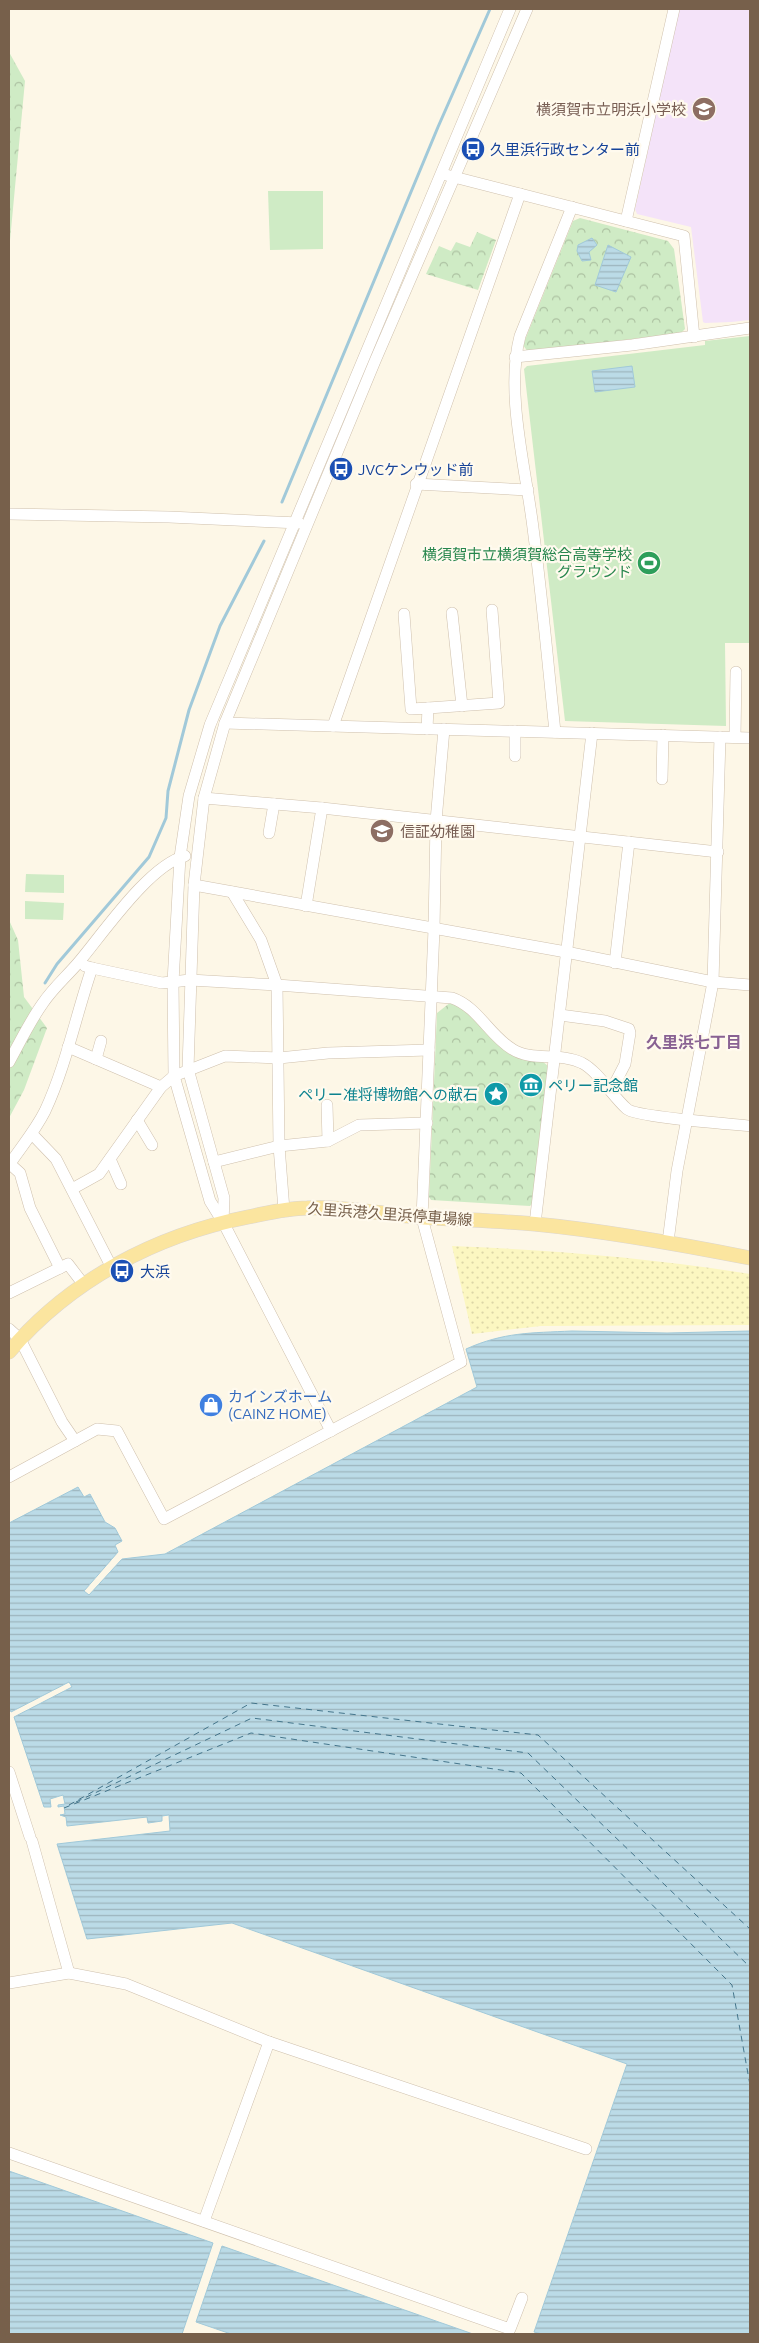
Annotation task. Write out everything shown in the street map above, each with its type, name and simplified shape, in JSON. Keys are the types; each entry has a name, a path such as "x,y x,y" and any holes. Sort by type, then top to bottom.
{"main road":[{"name":"久里浜港久里浜停車場線","path":"9,1352 48,1313 111,1266 156,1244 223,1222 284,1210 335,1208 422,1218 535,1224 668,1242 750,1258"}],"street":[{"path":"223,1222 224,1198 188,1069 194,885 196,853 204,798 225,723 308,525 448,175 510,9"},
{"path":"331,1431 223,1222 210,1201 174,1076 173,982 180,858 189,796 210,725 294,523 448,175 527,9"},
{"path":"626,221 674,9"},
{"path":"448,175 684,236 694,337"},
{"path":"333,726 416,484 520,194"},
{"path":"555,732 528,490 516,402 515,357 520,336 572,207"},
{"path":"515,357 694,337 750,328"},
{"path":"416,484 528,490"},
{"path":"9,514 168,517 308,525"},
{"path":"404,614 411,709 499,702 492,610"},
{"path":"452,613 462,706"},
{"path":"735,737 736,672"},
{"path":"427,729 428,708"},
{"path":"225,723 750,738"},
{"path":"9,1476 96,1429 117,1431 164,1519 461,1362 422,1218 434,929 436,821 444,729"},
{"path":"515,731 515,756"},
{"path":"535,1224 592,733"},
{"path":"662,779 663,735"},
{"path":"668,1242 677,1171 713,982 720,737"},
{"path":"204,798 322,808 718,852"},
{"path":"269,833 274,804"},
{"path":"306,906 322,808"},
{"path":"615,963 629,842"},
{"path":"9,1062 44,1001 78,963 119,911 150,880 180,858 196,853"},
{"path":"194,885 566,952 713,982 750,985"},
{"path":"232,892 261,940 277,985 280,1146 284,1210"},
{"path":"78,963 129,977 173,982 190,980 277,985 431,995 458,1000 471,1009 511,1048 524,1055 554,1057 582,1063 628,1110 688,1120 750,1126"},
{"path":"60,1268 30,1208 20,1173 9,1165 32,1134 45,1110 68,1047 92,968"},
{"path":"560,1015 604,1021 629,1029 625,1064 611,1091"},
{"path":"96,1059 102,1040"},
{"path":"68,1047 161,1087"},
{"path":"72,1189 99,1174 161,1087 174,1076 188,1069 225,1056 279,1058 328,1053 429,1050"},
{"path":"327,1105 328,1140"},
{"path":"137,1120 152,1145"},
{"path":"214,1162 280,1146 328,1140 359,1125 427,1123"},
{"path":"32,1134 56,1159 111,1266"},
{"path":"110,1159 122,1184"},
{"path":"9,1293 68,1264 84,1285"},
{"path":"9,1329 20,1339 62,1422 75,1441"},
{"path":"9,1772 31,1839 70,1973"},
{"path":"9,1983 70,1973 126,1984 269,2042 586,2149"},
{"path":"204,2221 269,2042"},
{"path":"9,2153 510,2329 522,2298"}],"shaded area":[{"name":"横須賀市立明浜小学校","path":"679,9 750,9 750,320 703,322 691,227 637,214 635,209"}],"green space":[{"path":"9,52 25,81 9,251"},
{"path":"268,191 323,191 323,249 270,250"},
{"path":"580,218 668,241 674,249 685,329 681,333 528,352 523,345 573,221"},
{"path":"477,232 496,240 478,290 426,274 439,246 451,251 456,242 470,247"},
{"name":"横須賀市立横須賀総合高等学校 グラウンド","path":"750,336 750,643 725,643 726,726 565,721 524,369 527,366 705,345 705,341"},
{"path":"26,874 64,875 64,893 25,892"},
{"path":"25,901 64,903 63,920 25,919"},
{"path":"9,920 18,940 24,997 47,1028 24,1090 9,1118"},
{"path":"451,1002 468,1012 495,1040 542,1061 548,1066 532,1204 530,1206 431,1200 429,1197 437,1013"}],"sand":[{"path":"452,1246 527,1250 676,1263 750,1274 750,1325 541,1326 472,1334"}],"water":[{"path":"592,238 597,245 589,252 591,260 582,261 577,251 578,245"},
{"path":"608,245 631,257 616,292 595,285"},
{"path":"632,366 635,387 595,392 592,371"},
{"path":"572,1331 667,1333 750,1331 750,2334 542,2334 534,2332 627,2064 232,1923 87,1939 57,1844 170,1831 169,1815 162,1816 162,1821 148,1823 147,1817 67,1826 66,1817 60,1815 65,1814 64,1806 58,1807 58,1805 65,1804 63,1795 50,1799 51,1807 44,1807 14,1717 72,1687 69,1682 11,1712 9,1707 9,1523 78,1487 84,1497 90,1494 105,1522 115,1528 122,1541 115,1545 118,1552 84,1591 89,1595 122,1559 165,1554 477,1387 466,1349 505,1336"},
{"path":"9,2171 213,2243 182,2334 9,2334"},
{"path":"222,2246 473,2334 231,2334 196,2322"}],"waterway":[{"path":"282,502 438,127 490,9"},
{"path":"45,983 57,964 149,857 166,818 168,791 189,710 220,626 264,541"}],"ferry route":[{"path":"69,1805 251,1703 538,1735 750,1929"},
{"path":"76,1802 252,1718 528,1753 750,1967"},
{"path":"64,1808 251,1733 521,1773 732,1985 750,2085"}],"place":[{"name":"横須賀市立明浜小学校","path":"704,109"},
{"name":"久里浜行政センター前","path":"473,149"},
{"name":"JVCケンウッド前","path":"341,469"},
{"name":"横須賀市立横須賀総合高等学校 グラウンド","path":"649,563"},
{"name":"信証幼稚園","path":"382,831"},
{"name":"ペリー記念館","path":"531,1085"},
{"name":"ペリー准将博物館への献石","path":"496,1094"},
{"name":"大浜","path":"122,1271"},
{"name":"カインズホーム (CAINZ HOME)","path":"211,1405"}],"district":[{"name":"久里浜七丁目","path":"694,1042"}]}
